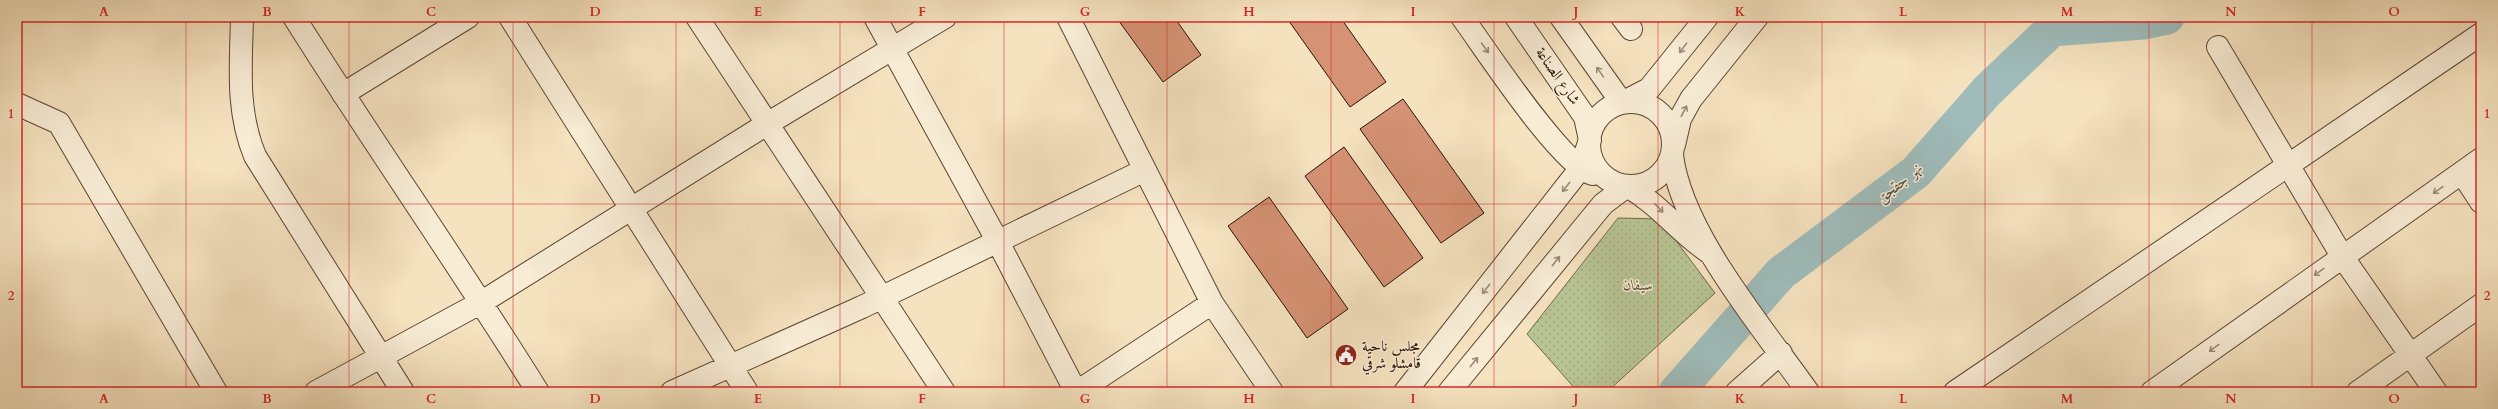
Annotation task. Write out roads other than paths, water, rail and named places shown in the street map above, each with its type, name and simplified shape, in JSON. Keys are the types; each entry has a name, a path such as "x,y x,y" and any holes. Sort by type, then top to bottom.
{"street":[{"path":"242,17 241,108 248,140 255,156 403,392"},
{"path":"294,17 342,94 482,302 538,392"},
{"path":"342,94 468,17"},
{"path":"510,17 747,392"},
{"path":"697,17 944,392"},
{"path":"875,17 894,49 998,242 1077,392 1212,303"},
{"path":"316,392 482,302 767,124 945,17"},
{"path":"1068,17 1212,303 1272,392"},
{"path":"1462,17 1555,145 1580,169 1604,176 1615,183 1628,186 1641,186 1658,177 1667,167 1673,152 1678,125 1688,104 1757,17"},
{"name":"شارع الصناعة","path":"1516,17 1581,109 1590,140"},
{"path":"1561,17 1622,103"},
{"path":"1405,392 1580,169 1593,128 1600,116 1610,108 1649,89 1707,17"},
{"path":"1955,392 2288,168 2481,34"},
{"path":"2218,47 2288,168 2342,256 2436,392"},
{"path":"1622,103 1642,104 1659,113 1670,129 1679,190 1710,253 1808,392"},
{"path":"17,104 59,123 216,392"},
{"path":"1590,140 1592,160 1604,176"},
{"path":"2152,392 2481,159"},
{"path":"672,392 882,297 1145,170"},
{"path":"2462,173 2481,202"},
{"path":"1628,186 1656,204 1682,232 1710,253"},
{"path":"1449,392 1603,204 1628,186"},
{"path":"2358,392 2481,305"},
{"path":"1737,392 1776,346"}],"waterway":[{"path":"2052,29 2060,17"},
{"name":"نهر جقجق","path":"1676,392 1781,273 1916,172 1987,91 2052,29 2143,22 2167,17"}],"place":[{"name":"مجلس ناحية قامشلو شرقي","path":"1346,355"}],"park label":[{"name":"سيفان","path":"1638,285"}]}
